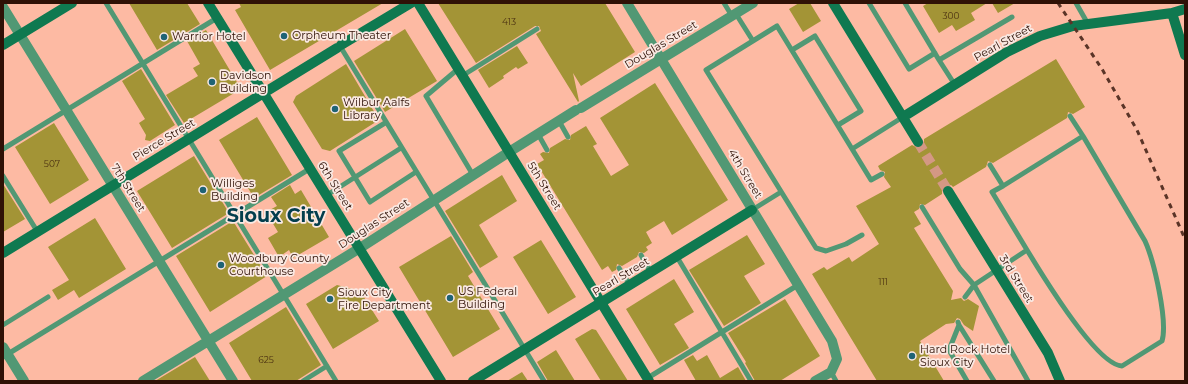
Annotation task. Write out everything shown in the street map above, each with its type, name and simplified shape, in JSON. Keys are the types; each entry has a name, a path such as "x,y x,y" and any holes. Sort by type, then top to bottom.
{"main road":[{"path":"3,45 72,3"},
{"name":"6th Street","path":"209,3 441,381"},
{"name":"Pierce Street","path":"3,252 411,3"},
{"name":"5th Street","path":"418,3 647,380"},
{"path":"833,3 918,142"},
{"name":"Pearl Street","path":"903,117 1007,52 1040,36 1064,28 1172,13 1185,9"},
{"path":"1172,13 1185,55"},
{"name":"3rd Street","path":"948,191 1048,353 1060,381"},
{"name":"Pearl Street","path":"473,381 752,210"}],"street":[{"name":"4th Street","path":"627,3 832,342 837,360 830,372"},
{"name":"Douglas Street","path":"143,381 360,248 473,174 738,10 753,3"},
{"name":"7th Street","path":"3,7 232,381"},
{"path":"4,352 24,381"},
{"path":"815,381 830,372"}],"lane":[{"path":"106,3 336,381"},
{"path":"724,3 738,10 753,41"},
{"path":"869,3 909,68 935,53"},
{"path":"904,3 955,85"},
{"path":"1076,3 1088,24"},
{"path":"939,60 1012,17"},
{"path":"3,150 217,18"},
{"path":"862,235 846,244 826,251 816,248 706,70 777,26 871,180 882,174"},
{"path":"473,174 426,96 460,72 537,29"},
{"path":"792,50 815,36 860,111 838,125"},
{"path":"339,46 544,381"},
{"path":"1070,116 1083,136 1145,241 1151,255 1161,309 1164,335 1162,341 1122,366 1116,366 1109,362 1064,309 992,192 1083,136"},
{"name":"Pearl Street","path":"852,149 903,117"},
{"path":"559,121 568,137"},
{"path":"385,123 340,151 370,202 416,172"},
{"path":"538,134 547,150"},
{"path":"326,195 354,176 401,148"},
{"path":"990,165 1003,186"},
{"path":"4,352 159,261 311,168"},
{"path":"3,176 37,231"},
{"name":"Pearl Street","path":"752,210 782,192"},
{"path":"922,207 960,269 974,285 1028,381"},
{"path":"965,297 974,285 996,269 1027,250"},
{"path":"641,255 651,272"},
{"path":"677,257 751,381"},
{"path":"619,268 630,285"},
{"path":"647,380 798,285"},
{"path":"3,325 48,297"},
{"path":"967,381 949,350 959,324 994,381"},
{"path":"304,381 327,366"},
{"path":"830,372 836,381"}],"building":[{"name":"Warrior Hotel","path":"129,3 187,3 200,24 157,50"},
{"path":"239,3 383,3 270,70 235,10 241,7"},
{"path":"438,3 605,3 635,52 581,86 573,73 578,102 536,34 541,31 539,26 535,26 476,63"},
{"path":"799,3 810,3 821,21 803,32 789,9"},
{"path":"928,3 987,3 971,13 975,20 956,31 952,25 939,33 923,6"},
{"path":"992,3 1015,3 998,13"},
{"path":"405,29 437,81 385,112 354,61"},
{"name":"Davidson Building","path":"206,30 241,89 184,123 166,95 198,76 193,68 200,64 187,41"},
{"path":"517,46 528,63 518,69 516,67 503,76 504,78 489,88 478,70"},
{"path":"1056,59 1085,107 1073,114 1068,112 1067,118 993,163 988,161 986,167 953,187 951,185 945,185 942,188 942,194 925,205 920,204 919,209 914,212 921,224 914,228 953,291 951,300 961,298 964,301 968,299 979,306 973,331 957,318 954,323 946,324 920,341 944,381 877,381 812,274 824,267 827,270 849,257 852,262 879,244 856,206 891,187 884,177 885,172 880,170 878,166 912,145 918,148 922,147 924,139"},
{"name":"Wilbur Aalfs Library","path":"346,64 379,120 330,151 322,149 293,102 296,96"},
{"path":"141,69 175,125 150,141 145,140 146,135 139,123 145,119 122,81"},
{"path":"655,83 728,200 672,235 664,221 646,232 652,243 646,247 648,250 644,253 639,252 637,257 622,266 617,264 616,270 612,272 608,266 602,270 537,164 544,160 540,154 543,152 549,153 550,148 565,139 570,140 571,135 586,126 597,144 593,146 611,176 629,165 600,118"},
{"path":"257,117 292,175 254,198 219,140"},
{"path":"54,123 89,180 50,204 15,147"},
{"path":"194,156 229,213 172,248 137,191"},
{"path":"502,175 517,201 479,225 498,257 480,268 445,211"},
{"path":"3,184 25,219 3,232"},
{"path":"290,185 295,194 301,190 329,237 293,258 289,250 279,257 268,238 278,232 266,212 277,206 271,197"},
{"path":"95,218 126,269 79,298 74,290 58,300 52,290 69,280 48,247"},
{"name":"Woodbury County Courthouse","path":"233,221 267,276 210,312 176,256"},
{"path":"747,235 765,264 744,276 761,303 724,326 689,270"},
{"name":"US Federal Building","path":"451,236 473,272 468,276 500,329 453,357 399,267"},
{"path":"541,240 576,297 548,314 513,257"},
{"path":"674,279 694,312 674,324 689,348 660,365 626,309"},
{"path":"337,285 360,291 379,321 333,349 306,304"},
{"path":"785,299 820,356 780,381 755,381 745,363 746,362 728,333"},
{"path":"286,307 321,365 296,381 252,381 229,343"},
{"path":"592,329 596,330 628,381 601,381 575,339"},
{"path":"556,350 575,381 548,381 537,362"},
{"path":"693,355 697,361 707,355 720,378 738,367 746,381 696,381 684,360"},
{"path":"195,357 210,381 155,381"},
{"path":"522,372 528,381 507,381"}],"tunnel":[{"path":"918,142 948,191"}],"railway":[{"path":"1058,3 1102,69 1137,130 1185,239"}],"place":[{"name":"Orpheum Theater","path":"284,36"},
{"name":"Warrior Hotel","path":"164,37"},
{"name":"Davidson Building","path":"212,82"},
{"name":"Wilbur Aalfs Library","path":"335,109"},
{"name":"Williges Building","path":"203,190"},
{"name":"Woodbury County Courthouse","path":"221,265"},
{"name":"US Federal Building","path":"450,298"},
{"name":"Sioux City Fire Department","path":"330,299"},
{"name":"Hard Rock Hotel Sioux City","path":"912,356"}],"district":[{"name":"Sioux City","path":"276,216"}]}
